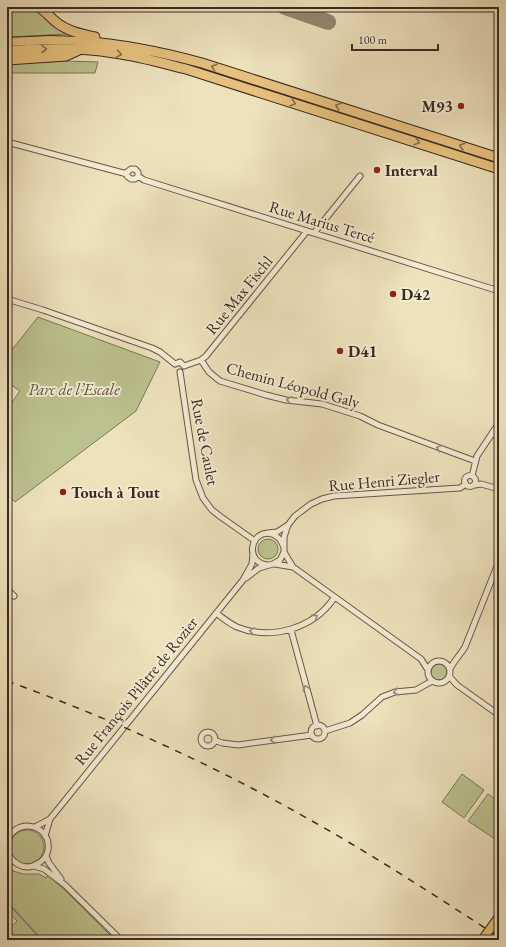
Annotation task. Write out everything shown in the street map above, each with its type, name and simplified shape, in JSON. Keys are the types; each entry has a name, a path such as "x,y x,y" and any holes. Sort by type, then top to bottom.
{"highway":[{"path":"39,7 60,24 79,34 149,46 175,56"},
{"path":"7,42 50,40 80,45 186,69 499,169"},
{"path":"7,51 60,48 80,45 117,44 175,56 202,63 499,158"},
{"path":"7,60 66,56 80,45"},
{"path":"482,940 499,918"}],"street":[{"name":"Rue Marius Tercé","path":"7,142 127,174 131,179 135,179 138,176"},
{"name":"Rue Marius Tercé","path":"127,174 128,170 133,168 137,171 138,176 144,180 499,291"},
{"path":"314,233 360,176"},
{"name":"Rue Max Fischl","path":"184,366 201,360 206,356 307,231"},
{"path":"7,299 152,348 160,352 175,364"},
{"name":"Chemin Léopold Galy","path":"201,360 209,372 220,381 286,400 322,404 360,416 378,425 475,461"},
{"path":"180,362 184,366 184,369 180,372 175,370 175,364 180,362"},
{"name":"Rue de Caulet","path":"180,372 196,480 203,498 212,510 255,541"},
{"path":"474,480 475,461 481,449 499,423"},
{"path":"492,433 499,438"},
{"path":"466,484 466,479 468,476 474,480"},
{"name":"Rue Henri Ziegler","path":"267,534 277,532 311,504 334,496 460,488 466,484 470,487 474,480 481,484 499,489"},
{"path":"272,565 280,560 284,552 284,537 288,524"},
{"path":"284,546 277,537 267,534 261,535 253,545 252,554 257,561 265,565 293,567"},
{"path":"284,552 293,567 334,598 421,659 434,662 454,661"},
{"name":"Rue François Pilâtre de Rozier","path":"35,828 50,819 243,580 252,564 252,554"},
{"path":"325,731 350,722 362,715 382,697 395,692 416,690 432,681 440,683 448,678 454,661 465,647 499,561"},
{"name":"Rue François Pilâtre de Rozier","path":"243,580 259,568 272,565"},
{"path":"7,589 14,596"},
{"path":"216,613 236,627 251,631 262,632 291,630 320,615 334,598"},
{"path":"291,630 317,726"},
{"path":"421,659 428,670 432,681"},
{"path":"428,670 434,662"},
{"path":"445,662 450,669"},
{"path":"448,678 452,684 457,685 499,715"},
{"path":"317,726 322,726 325,731 324,736 320,739 316,739 312,735 312,729 317,726"},
{"path":"216,741 224,744 238,745 312,735"},
{"name":"Rue François Pilâtre de Rozier","path":"46,856 48,847 45,836 50,819"},
{"path":"7,844 9,837 16,829 24,826 40,830 45,836"},
{"path":"7,848 9,856 14,862 21,866 34,866 44,869 65,885 121,940"},
{"path":"34,866 42,861 46,856 49,863 65,885"},
{"path":"7,864 14,862"}],"green space":[{"path":"7,7 31,7 68,34 7,37"},
{"path":"65,61 98,62 95,73 7,73 7,64"},
{"name":"Parc de l’Escale","path":"38,317 160,362 136,411 15,502 7,494 7,409 20,391 7,382 7,356"},
{"path":"268,539 275,542 278,549 275,556 268,559 261,556 258,549 261,542"},
{"path":"439,664 446,669 447,672 442,679 439,680 432,675 431,672 436,665"},
{"path":"462,774 484,790 464,818 442,802"},
{"path":"488,794 499,802 498,841 468,821"},
{"path":"27,830 39,835 44,847 39,859 27,864 15,859 10,847 15,835"},
{"path":"7,869 23,874 39,874 46,878 48,875 115,940 7,940 7,930 12,925 9,922 13,925 17,921 9,913 7,915"}],"waterway":[{"path":"7,902 42,940"}],"taxiway":[{"path":"285,7 328,22"}],"railway":[{"path":"7,681 127,729 166,746 244,784 365,852 499,937"}],"place":[{"name":"M93","path":"461,106"},
{"name":"Interval","path":"377,170"},
{"name":"D42","path":"393,294"},
{"name":"D41","path":"340,351"},
{"name":"Touch à Tout","path":"63,492"}]}
